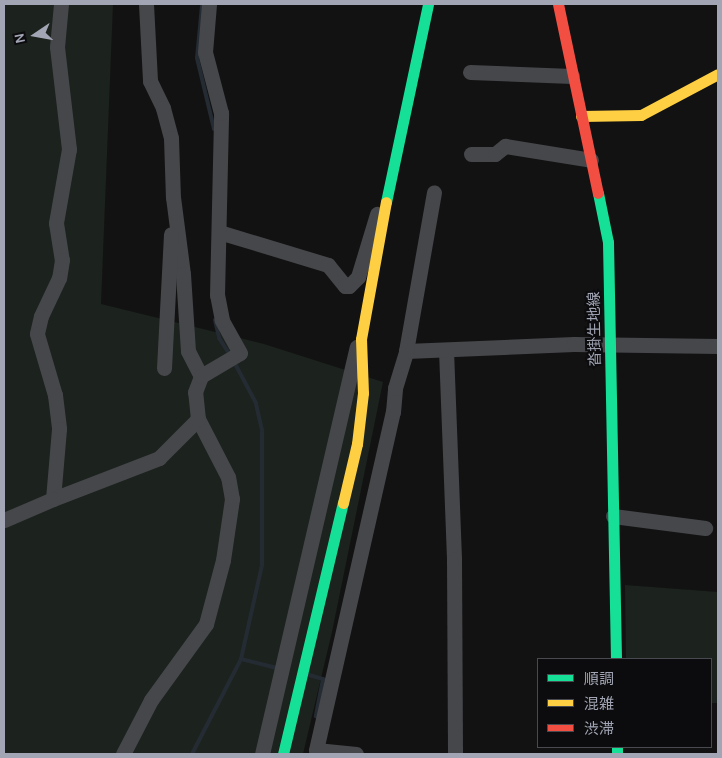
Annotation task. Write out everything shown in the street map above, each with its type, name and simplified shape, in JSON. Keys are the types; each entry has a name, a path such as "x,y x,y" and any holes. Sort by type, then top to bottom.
{"main road":[{"path":"284,754 357,444 362,393 362,340 388,192 428,4"},
{"name":"沓掛生地線","path":"558,4 608,242 616,658"},
{"path":"581,116 641,115 718,74"}],"street":[{"path":"53,499 59,429 55,395 37,334 41,316 59,278 62,260 56,223 68,149 57,47 61,4"},
{"path":"146,4 150,81 162,108 170,138 173,197 183,274 188,351 201,376"},
{"path":"123,754 152,700 206,624 217,589 232,499 228,477 198,419 196,392 201,376 240,353 222,320 217,295 221,113 205,52 209,4"},
{"path":"470,72 572,76"},
{"path":"471,154 495,154 504,146 592,160"},
{"path":"219,232 328,264 345,286 349,286 358,277 371,225 388,192"},
{"path":"356,754 316,752 392,412 394,388 406,351 434,192"},
{"path":"164,368 173,197"},
{"path":"262,754 349,376 362,340"},
{"path":"406,351 610,344 718,346"},
{"path":"446,350 454,559 455,754"},
{"path":"4,520 159,458 198,419"},
{"path":"613,516 705,528"}],"shaded area":[{"path":"4,4 113,4 101,304 264,344 383,382 332,632 303,754 4,754"},
{"path":"625,585 718,592 718,703 712,703 712,658 626,658"}],"waterway":[{"path":"202,6 197,58 214,129"},
{"path":"215,320 219,338 230,355"},
{"path":"192,754 241,659 262,565 262,430 256,403 233,360"},
{"path":"241,659 278,668"},
{"path":"309,675 323,679 316,716"}],"traffic: fast":[{"path":"386,202 428,4"},
{"path":"598,193 608,242 616,658"},
{"path":"283,754 343,503"},
{"path":"617,748 617,754"}],"traffic: slow":[{"path":"581,116 641,115 718,74"},
{"path":"343,503 357,444 363,393 361,339 386,202"}],"traffic: jam":[{"path":"558,4 598,193"}]}
